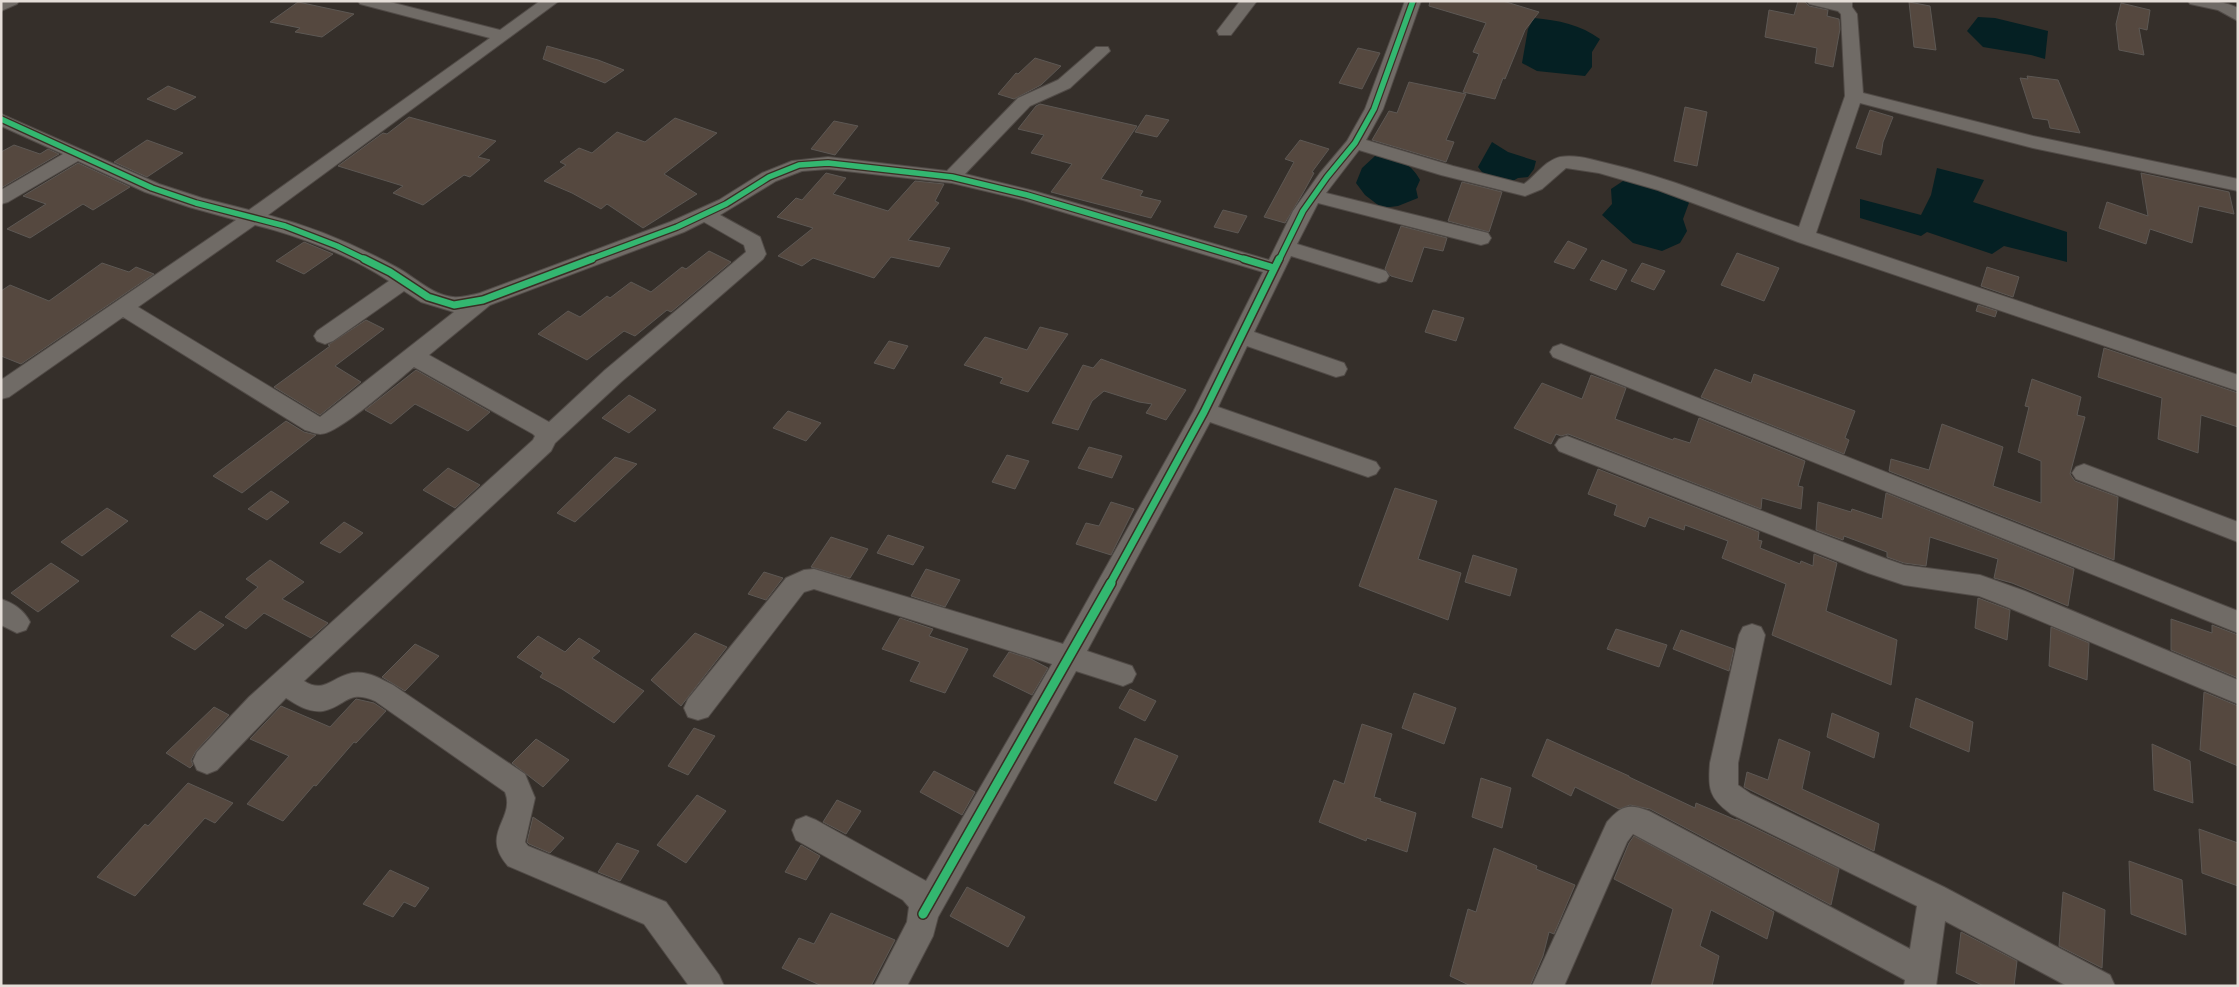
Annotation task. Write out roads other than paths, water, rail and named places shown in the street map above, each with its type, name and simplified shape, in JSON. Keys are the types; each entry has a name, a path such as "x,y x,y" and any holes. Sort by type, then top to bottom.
{"street":[{"path":"1,6 11,1"},
{"path":"366,1 504,36"},
{"path":"1,391 253,217 551,1"},
{"path":"1225,30 1249,1"},
{"path":"924,914 1070,657 1204,412 1303,211 1355,143 1374,109 1413,1"},
{"path":"1805,237 1854,96 1849,14 1844,4 1815,1"},
{"path":"2196,1 2221,5 2232,10 2238,16"},
{"path":"952,177 1024,102 1036,94 1063,84 1076,75 1102,51"},
{"path":"1854,96 2033,142 2238,185"},
{"path":"1,119 152,188 196,203 285,226 337,246 404,281 428,297 454,305 484,300 676,227 726,204 769,177 799,165 828,163 952,177 1028,195 1274,268"},
{"path":"1355,143 1448,171 1525,190 1532,188 1550,168 1563,163 1579,163 1632,175 1805,237 2238,383"},
{"path":"1,198 76,154"},
{"path":"1314,196 1481,238"},
{"path":"545,439 598,392 612,376 756,254 753,242 704,214"},
{"path":"1285,247 1379,276"},
{"path":"325,336 404,281"},
{"path":"123,307 314,424 321,426 329,423 415,357 484,300"},
{"path":"1241,336 1336,369"},
{"path":"1561,352 2238,622"},
{"path":"207,761 284,683 543,445 547,434 541,428 415,357"},
{"path":"1204,412 1236,421 1368,468"},
{"path":"1567,445 1895,572 1930,580 1980,586 2016,599 2238,692"},
{"path":"2084,473 2238,532"},
{"path":"698,708 795,585 804,580 814,579 1123,674"},
{"path":"1752,635 1724,763 1723,779 1726,793 1741,804 1933,898 2099,986"},
{"path":"284,683 308,698 322,698 353,684 366,685 384,693 515,783 522,797 511,834 510,847 518,856 655,913 708,986"},
{"path":"1548,986 1617,832 1627,820 1639,821 1921,979 1933,898"},
{"path":"806,830 914,890 925,902 922,924 890,986"}],"water":[{"path":"1978,17 1995,18 2048,31 2045,59 1983,47 1967,31"},
{"path":"1534,18 1569,24 1585,30 1600,39 1592,52 1592,67 1585,76 1537,71 1522,63 1528,29"},
{"path":"1492,142 1508,152 1536,161 1534,169 1528,177 1518,178 1511,182 1486,177 1478,167"},
{"path":"1375,156 1396,159 1412,169 1420,180 1416,189 1418,198 1398,206 1382,208 1365,195 1356,183 1362,168"},
{"path":"1937,168 1984,180 1973,202 2067,232 2067,262 2004,246 1992,254 1927,232 1921,236 1860,218 1860,199 1921,215 1931,195"},
{"path":"1623,181 1648,182 1690,200 1683,219 1687,231 1680,243 1662,251 1633,243 1602,215 1612,204 1611,189"}]}
